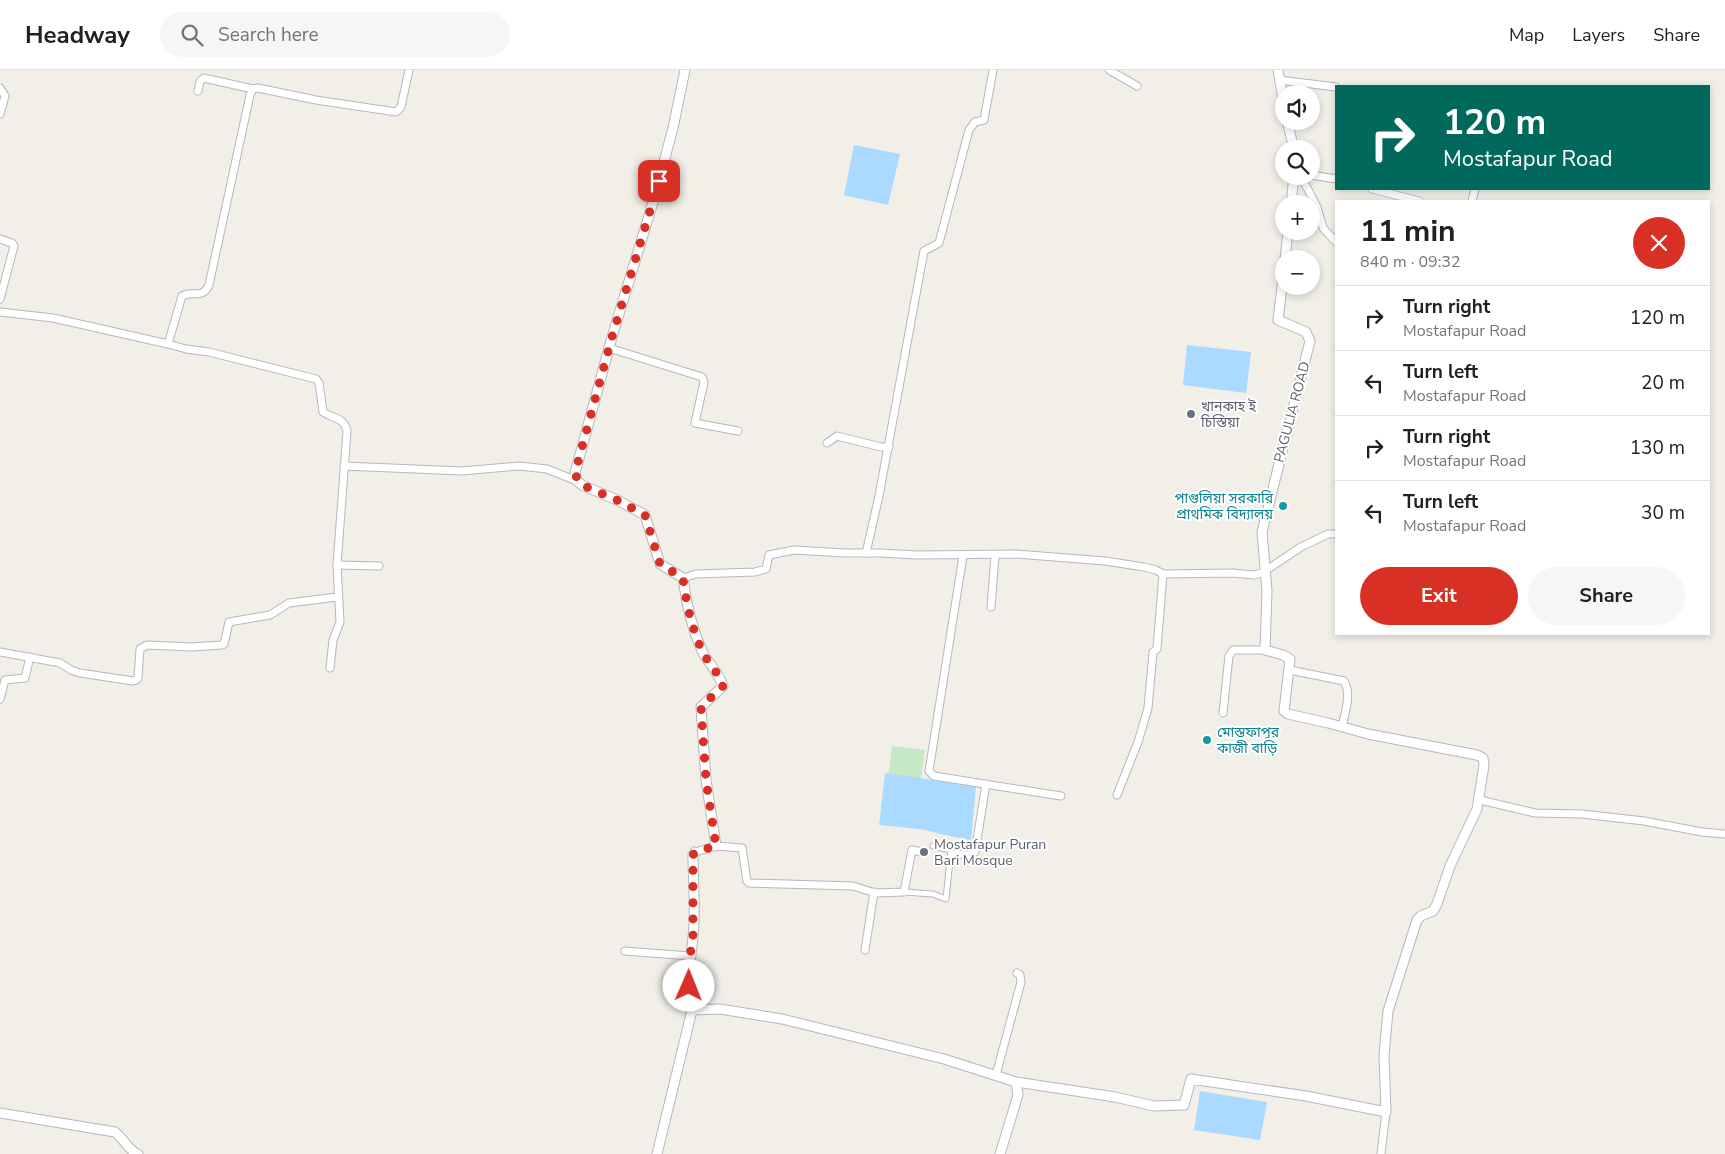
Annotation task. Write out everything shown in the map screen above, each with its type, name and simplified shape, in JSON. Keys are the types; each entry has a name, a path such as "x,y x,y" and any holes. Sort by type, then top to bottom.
{"street":[{"path":"198,92 200,80 204,78 253,89 258,88 316,100 396,112 401,107 409,70"},
{"path":"578,481 575,473 609,348 654,199 673,128 685,70"},
{"path":"866,553 880,496 924,251 939,243 969,130 975,122 984,120 994,70"},
{"path":"1109,70 1137,86"},
{"path":"1278,70 1280,85"},
{"path":"1279,80 1335,87"},
{"path":"0,88 5,96 0,114"},
{"path":"168,344 182,296 184,294 201,294 206,291 209,284 250,95 253,89"},
{"path":"1320,176 1335,179"},
{"path":"1306,185 1317,207 1323,228 1335,241"},
{"path":"1376,190 1415,200"},
{"path":"0,239 12,243 14,246 0,299"},
{"name":"PAGULIA ROAD","path":"1265,572 1262,532 1310,341 1306,332 1278,320 1281,295"},
{"path":"0,312 53,318 209,352 316,379 319,383 323,412 341,420 345,424 347,431 337,565 337,597 340,622 334,640 330,668"},
{"path":"609,348 702,377 704,382 695,423 738,431"},
{"path":"827,443 837,436 881,447 889,447"},
{"path":"344,466 462,472 519,466 547,469 578,481 582,485 645,515 660,564 683,578 696,574 755,572 766,569 769,555 794,550 963,556 971,554 995,556 1016,554 1089,559 1144,567 1163,574 1233,573 1254,575 1265,572 1301,547 1328,534 1335,534"},
{"path":"963,556 929,771 934,776 1061,796"},
{"path":"990,607 995,556"},
{"path":"337,565 379,566"},
{"path":"1265,572 1267,591 1265,650"},
{"path":"1117,796 1138,742 1148,708 1153,652 1157,649 1159,638 1163,574"},
{"path":"683,578 696,636 704,655 720,675 723,686 701,707 706,780 716,846"},
{"path":"0,652 60,662 71,670 80,673 132,681 138,678 140,649 146,645 191,647 222,645 224,644 229,622 270,615 289,603 337,597"},
{"path":"1223,713 1229,656 1233,650 1265,650 1290,659 1284,711 1288,714 1368,734 1469,753 1483,758 1480,800 1450,866 1437,904 1433,911 1421,916 1417,920 1388,1011 1384,1054 1386,1112 1381,1154"},
{"path":"0,699 5,680 25,678 30,657"},
{"path":"1290,670 1344,681 1348,687 1348,696 1342,727"},
{"path":"956,854 970,855 975,852 986,784"},
{"path":"1480,800 1535,813 1582,814 1644,821 1702,832 1725,834"},
{"path":"657,1154 692,1010 689,1001 690,956 693,937 693,855 695,852 716,846 742,848 748,882 853,886 874,892 933,894 946,899 951,850 933,846"},
{"path":"904,892 912,850 922,852"},
{"path":"865,950 874,892"},
{"path":"625,950 690,956"},
{"path":"996,1075 1021,982 1020,974 1017,973"},
{"path":"692,1010 720,1009 782,1019 944,1059 1016,1082 1115,1097 1154,1106 1184,1105 1191,1079 1306,1096 1386,1112"},
{"path":"1000,1154 1018,1095 1016,1082"},
{"path":"0,1113 115,1132 138,1154"}],"green space":[{"path":"892,746 925,750 920,786 888,779"}],"water":[{"path":"854,145 900,154 888,205 844,195"},
{"path":"1187,345 1251,352 1246,393 1183,385"},
{"path":"885,773 976,786 971,840 918,829 879,825"},
{"path":"1200,1091 1267,1102 1260,1140 1194,1130"}],"place":[{"name":"খানকাহ ই চিস্তিয়া","path":"1191,414"},
{"name":"পাগুলিয়া সরকারি প্রাথমিক বিদ্যালয়","path":"1283,506"},
{"name":"মোস্তফাপুর কাজী বাড়ি","path":"1207,740"},
{"name":"Mostafapur Puran Bari Mosque","path":"924,852"}],"route":[{"path":"659,181 612,337 575,473 582,485 645,515 660,564 683,578 690,617 696,636 704,655 720,675 723,686 701,707 706,780 716,846 695,852 693,855 693,937 689,986"}]}
